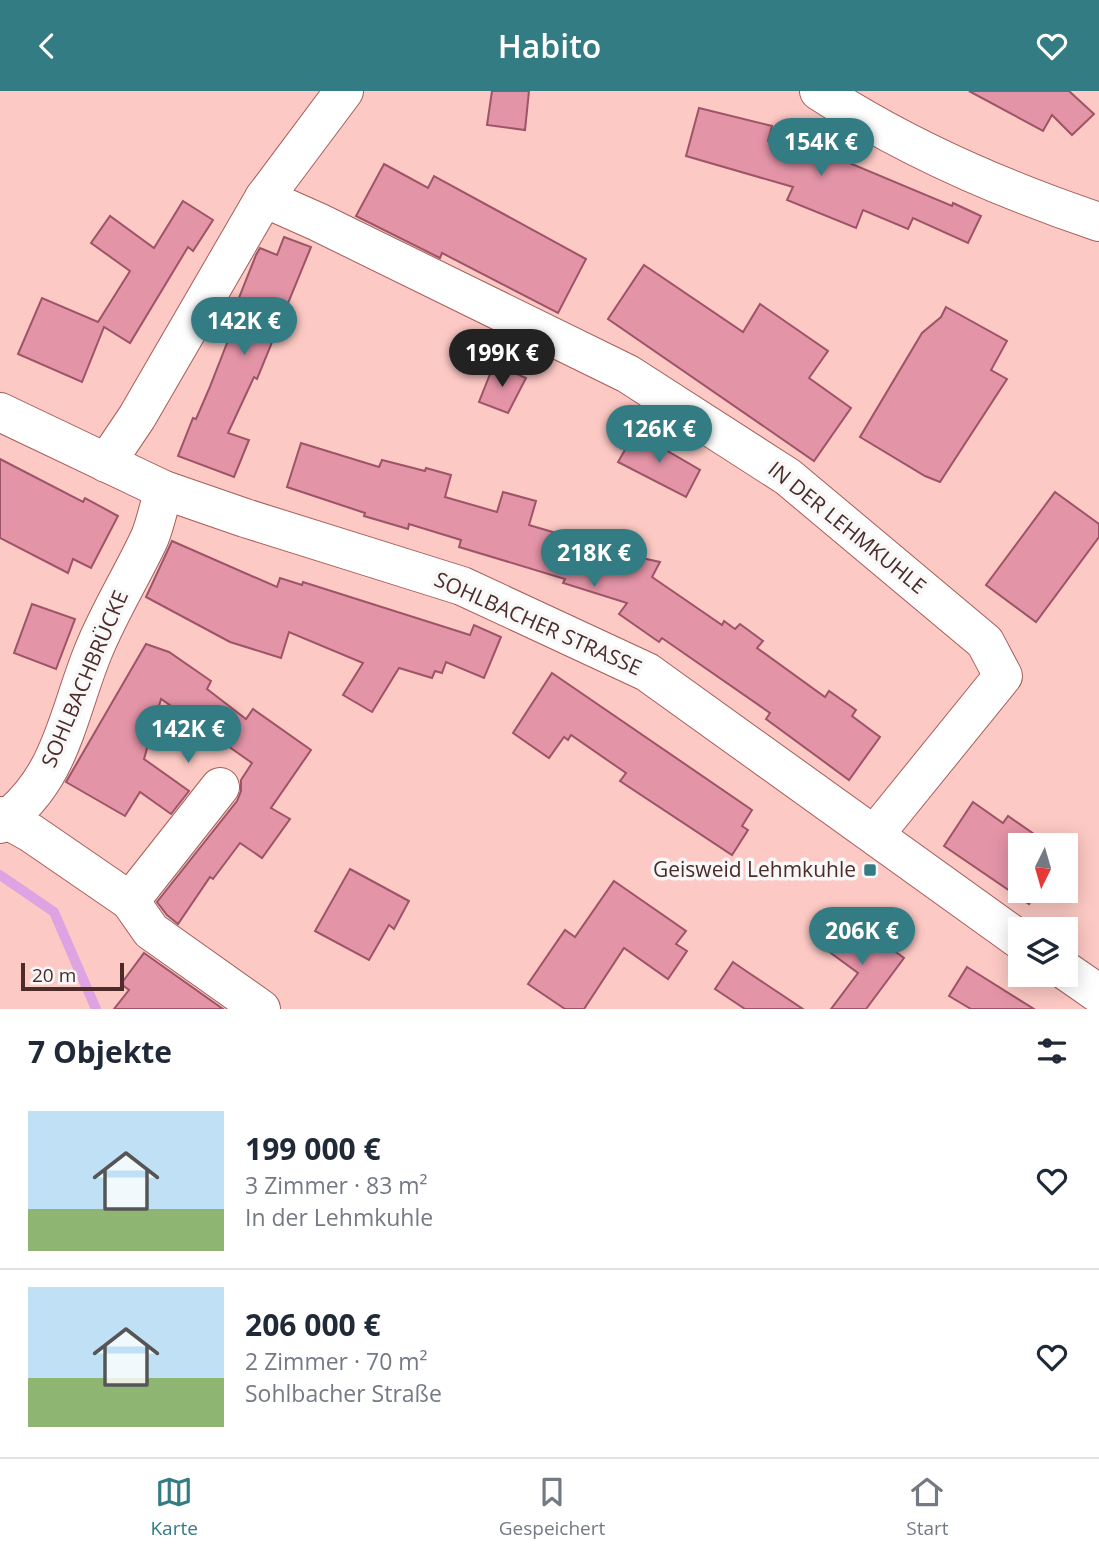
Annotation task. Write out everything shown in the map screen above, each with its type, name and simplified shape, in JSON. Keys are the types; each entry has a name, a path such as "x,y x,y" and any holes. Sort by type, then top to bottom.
{"street":[{"path":"106,463 137,417 264,198 344,91"},
{"path":"819,91 937,159 1028,198 1099,222"},
{"name":"IN DER LEHMKUHLE","path":"264,198 628,374 788,477 985,642 1003,676 875,834"},
{"name":"SOHLBACHER STRASSE","path":"0,412 164,490 244,518 462,586 647,672 1008,931"},
{"name":"SOHLBACHBRÜCKE","path":"130,901 2,819 34,793 54,762 69,726 92,654 151,535 164,490"},
{"path":"219,787 130,901 151,931 261,1009"}],"building":[{"path":"492,91 529,91 525,130 487,125"},
{"path":"969,91 1069,91 1094,114 1072,135 1052,115 1043,131"},
{"path":"699,108 772,126 768,141 818,160 821,151 981,216 968,243 913,218 908,229 863,210 856,228 787,200 793,187 686,156"},
{"path":"384,164 428,188 434,176 586,259 558,313 442,253 440,258 356,216"},
{"path":"183,201 213,220 193,251 188,247 130,343 104,327 82,382 18,354 42,298 98,322 130,271 91,243 110,216 154,248"},
{"path":"284,237 311,247 257,379 254,377 228,433 249,440 234,477 178,456 229,338 225,333 256,255 260,248 277,255"},
{"path":"644,265 743,332 760,304 828,351 809,378 851,408 814,461 608,319"},
{"path":"946,307 1007,341 991,370 1007,379 940,482 925,476 860,437 922,333 941,317"},
{"path":"494,364 526,378 508,413 479,402"},
{"path":"635,432 700,470 686,497 618,462"},
{"path":"301,443 379,467 382,460 451,475 445,497 497,512 503,492 536,501 529,525 593,544 592,547 660,562 652,577 722,625 724,621 735,629 740,624 763,641 757,648 825,697 829,691 856,710 852,716 880,737 849,780 766,719 770,713 662,638 659,642 619,614 627,603 563,583 565,579 459,547 461,540 409,524 408,529 364,516 365,513 287,487"},
{"path":"0,459 83,502 85,498 118,516 91,568 73,559 68,573 0,538"},
{"path":"1055,492 1099,524 1099,537 1036,622 986,585"},
{"path":"172,541 277,587 280,578 302,585 303,582 470,635 474,625 501,637 484,678 446,662 442,673 435,671 432,678 399,668 372,712 343,695 363,663 289,632 281,658 230,642 146,597"},
{"path":"32,604 75,619 56,669 14,653"},
{"path":"146,644 169,652 211,681 207,689 246,719 253,709 311,750 271,808 290,819 262,858 240,843 213,879 210,877 178,924 157,902 237,801 241,780 252,763 161,699 144,759 189,791 171,814 140,792 125,816 66,782"},
{"path":"552,673 752,810 742,826 748,830 732,855 620,781 626,773 571,735 568,740 564,737 549,758 513,733"},
{"path":"973,802 1003,823 1008,816 1033,833 1008,833 1008,890 944,846"},
{"path":"350,869 409,901 394,929 389,925 369,960 315,931"},
{"path":"614,881 686,931 676,944 687,951 668,979 624,948 584,1009 565,1009 528,984 565,930 575,937"},
{"path":"842,923 876,948 881,941 904,958 866,1009 831,1009 858,973 824,948"},
{"path":"144,953 223,1009 114,1009 129,990 121,984"},
{"path":"733,962 803,1009 745,1009 715,989"},
{"path":"967,967 1034,1009 971,1009 949,996"}],"waterway":[{"path":"0,875 54,912 96,1009"}],"place":[{"name":"Geisweid Lehmkuhle","path":"870,870"}]}
